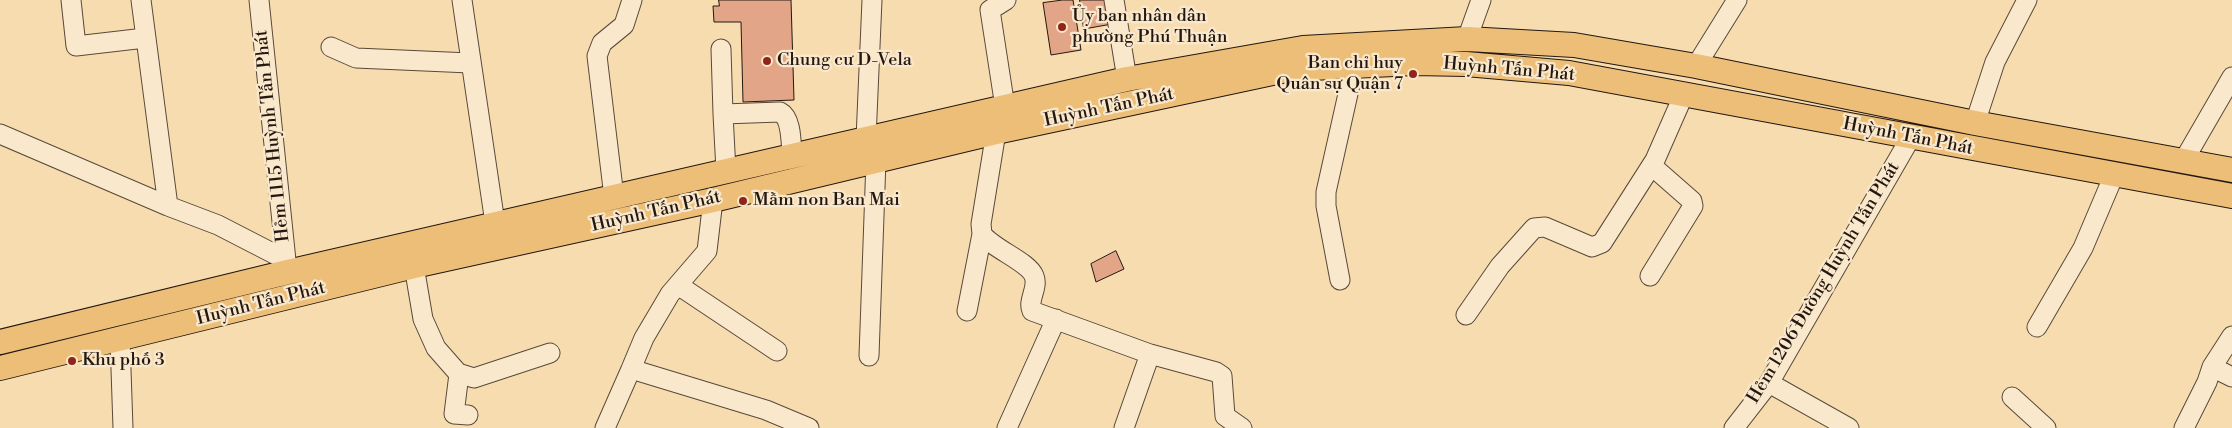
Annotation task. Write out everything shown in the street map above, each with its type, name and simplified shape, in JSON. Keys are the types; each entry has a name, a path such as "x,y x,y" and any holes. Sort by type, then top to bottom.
{"main road":[{"name":"Huỳnh Tấn Phát","path":"1004,123 1127,79 1303,48 1467,39 1574,45 1696,66 1975,123 2232,170"},
{"name":"Huỳnh Tấn Phát","path":"0,342 287,266 495,224 792,156 871,149 1004,123 1131,104 1291,70 1414,63 1475,65 1568,73 2232,196"},
{"path":"1127,79 1131,104"},
{"path":"1911,137 1918,111"},
{"name":"Huỳnh Tấn Phát","path":"0,368 120,340 414,266 713,200 871,149"},
{"path":"614,197 620,220"},
{"path":"287,266 292,297"}],"street":[{"path":"71,0 76,46 145,38"},
{"path":"141,0 168,206"},
{"name":"Hẻm 1115 Huỳnh Tấn Phát","path":"259,0 287,266"},
{"path":"462,0 495,224"},
{"path":"614,197 596,56 602,43 624,25 632,0"},
{"path":"869,356 872,0"},
{"path":"968,311 982,234 981,224 1004,123 990,10 1006,0"},
{"path":"1114,0 1127,79"},
{"path":"1467,39 1481,0"},
{"path":"1696,66 1737,0"},
{"path":"1975,123 1995,62 2027,0"},
{"path":"331,47 356,58 470,63"},
{"path":"721,49 726,171"},
{"path":"1340,280 1326,206 1326,192 1354,67"},
{"path":"2184,160 2232,77"},
{"path":"1466,315 1500,266 1534,228 1545,227 1592,247 1602,243 1652,166 1684,94"},
{"path":"723,114 780,112 784,114 788,120 792,156"},
{"path":"0,134 168,206 218,225 287,266"},
{"name":"Hẻm 1206 Đường Huỳnh Tấn Phát","path":"1734,428 1768,383 1911,137"},
{"path":"1650,276 1693,206 1692,200 1652,166"},
{"path":"2037,327 2083,248 2107,197 2114,175"},
{"path":"605,428 644,338 670,294 707,251 713,200"},
{"path":"982,234 1032,272 1036,286 1030,307 1032,310 1150,354 1216,372 1222,376 1225,416 1242,428"},
{"path":"414,266 423,319 436,348 459,374 474,378 550,353"},
{"path":"678,285 777,351"},
{"path":"1007,428 1056,320"},
{"path":"2184,428 2207,382 2212,367 2231,339"},
{"path":"120,340 123,428"},
{"path":"1124,428 1150,354"},
{"path":"2212,367 2232,377"},
{"path":"631,369 766,410 808,428"},
{"path":"459,374 454,414 468,415"},
{"path":"1768,383 1817,421 1849,428"},
{"path":"2012,397 2046,428"}],"building":[{"name":"Chung cư D-Vela","path":"719,0 791,0 794,100 743,102 741,22 714,22 713,6 719,6"},
{"name":"Ủy ban nhân dân phường Phú Thuận","path":"1073,0 1081,50 1051,55 1043,3"},
{"path":"1080,0 1108,0 1112,24 1084,29"},
{"path":"1116,251 1124,269 1096,282 1091,264"}],"place":[{"name":"Ủy ban nhân dân phường Phú Thuận","path":"1062,27"},
{"name":"Chung cư D-Vela","path":"767,61"},
{"name":"Ban chỉ huy Quân sự Quận 7","path":"1413,74"},
{"name":"Mầm non Ban Mai","path":"743,201"},
{"name":"Khu phố 3","path":"72,361"}]}
